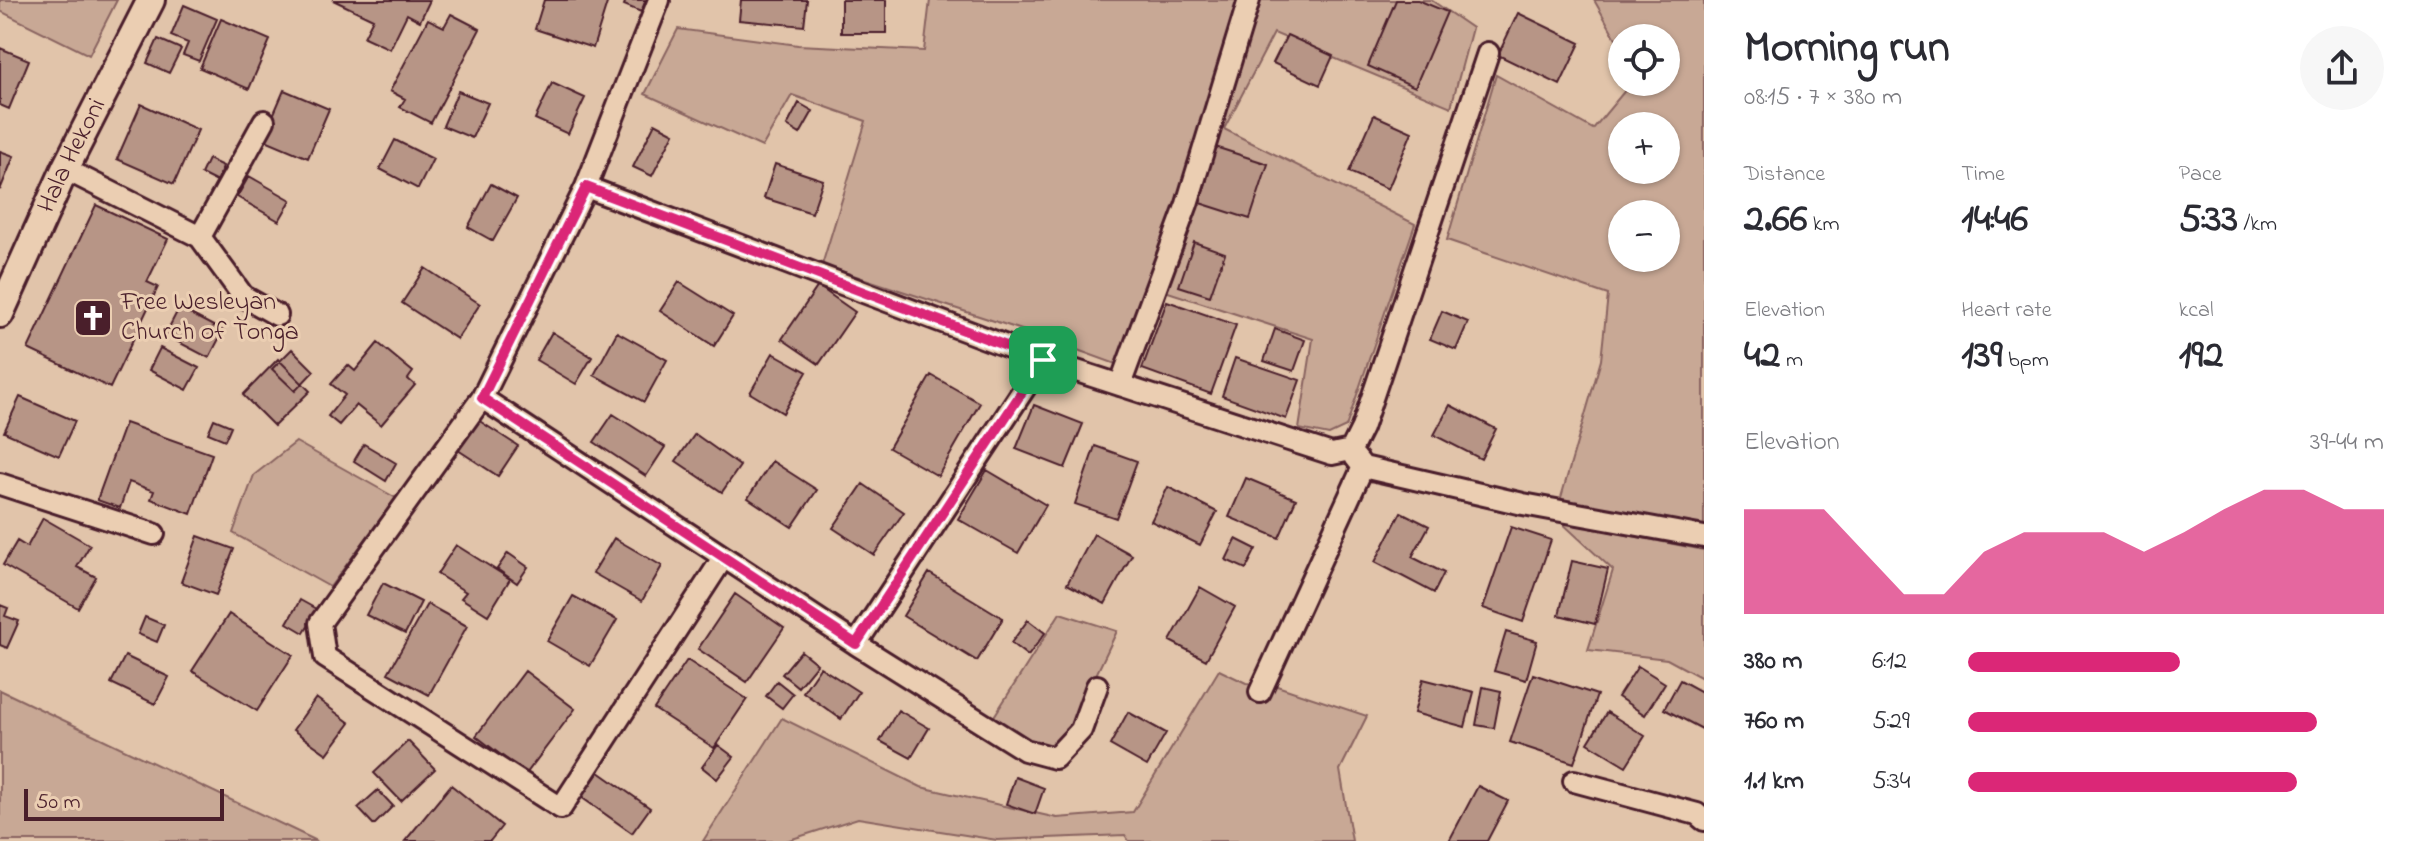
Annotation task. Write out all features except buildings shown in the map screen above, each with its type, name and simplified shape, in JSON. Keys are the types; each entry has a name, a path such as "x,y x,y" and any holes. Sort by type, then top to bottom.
{"street":[{"name":"Hala Hekoni","path":"0,314 65,169 151,0"},
{"path":"659,0 586,187 482,398 320,623 325,657 561,808 723,558"},
{"path":"1120,385 1187,204 1249,0"},
{"path":"1351,450 1362,428 1488,53"},
{"path":"200,237 264,121"},
{"path":"65,169 200,237 243,296 277,315"},
{"path":"586,187 1043,360 1332,454 1351,450"},
{"path":"856,644 1043,360"},
{"path":"482,398 723,558 1025,750 1055,758 1081,730 1097,686"},
{"path":"1351,450 1363,467 1523,504 1704,537"},
{"path":"1260,692 1363,467"},
{"path":"0,484 154,534"},
{"path":"1574,781 1697,814 1704,820"}],"shaded area":[{"path":"0,0 117,0 89,55 0,11"},
{"path":"930,0 1431,0 1472,28 1451,107 1274,33 1224,129 1415,224 1346,427 1329,435 1299,429 1313,339 1165,291 1135,371 1028,332 822,265 866,121 792,95 762,147 645,94 678,29 798,45 924,51"},
{"path":"1594,0 1704,0 1704,526 1560,501 1601,360 1608,295 1447,240 1496,75 1593,129 1620,96 1680,96 1680,24 1608,24"},
{"path":"296,442 396,498 330,587 233,533 254,475"},
{"path":"1561,522 1704,550 1704,679 1667,659 1588,650 1613,570"},
{"path":"1060,613 1117,631 1073,723 1050,746 1028,740 993,718"},
{"path":"1219,670 1246,683 1277,686 1367,716 1340,770 1352,841 1129,841 1125,835 997,840 858,818 786,841 703,841 782,718 921,787 1057,818 1133,812"},
{"path":"0,690 317,841 0,841"}],"place":[{"name":"Free Wesleyan Church of Tonga","path":"93,318"}],"route":[{"path":"586,187 1043,360 856,644 482,398 586,187"}]}
